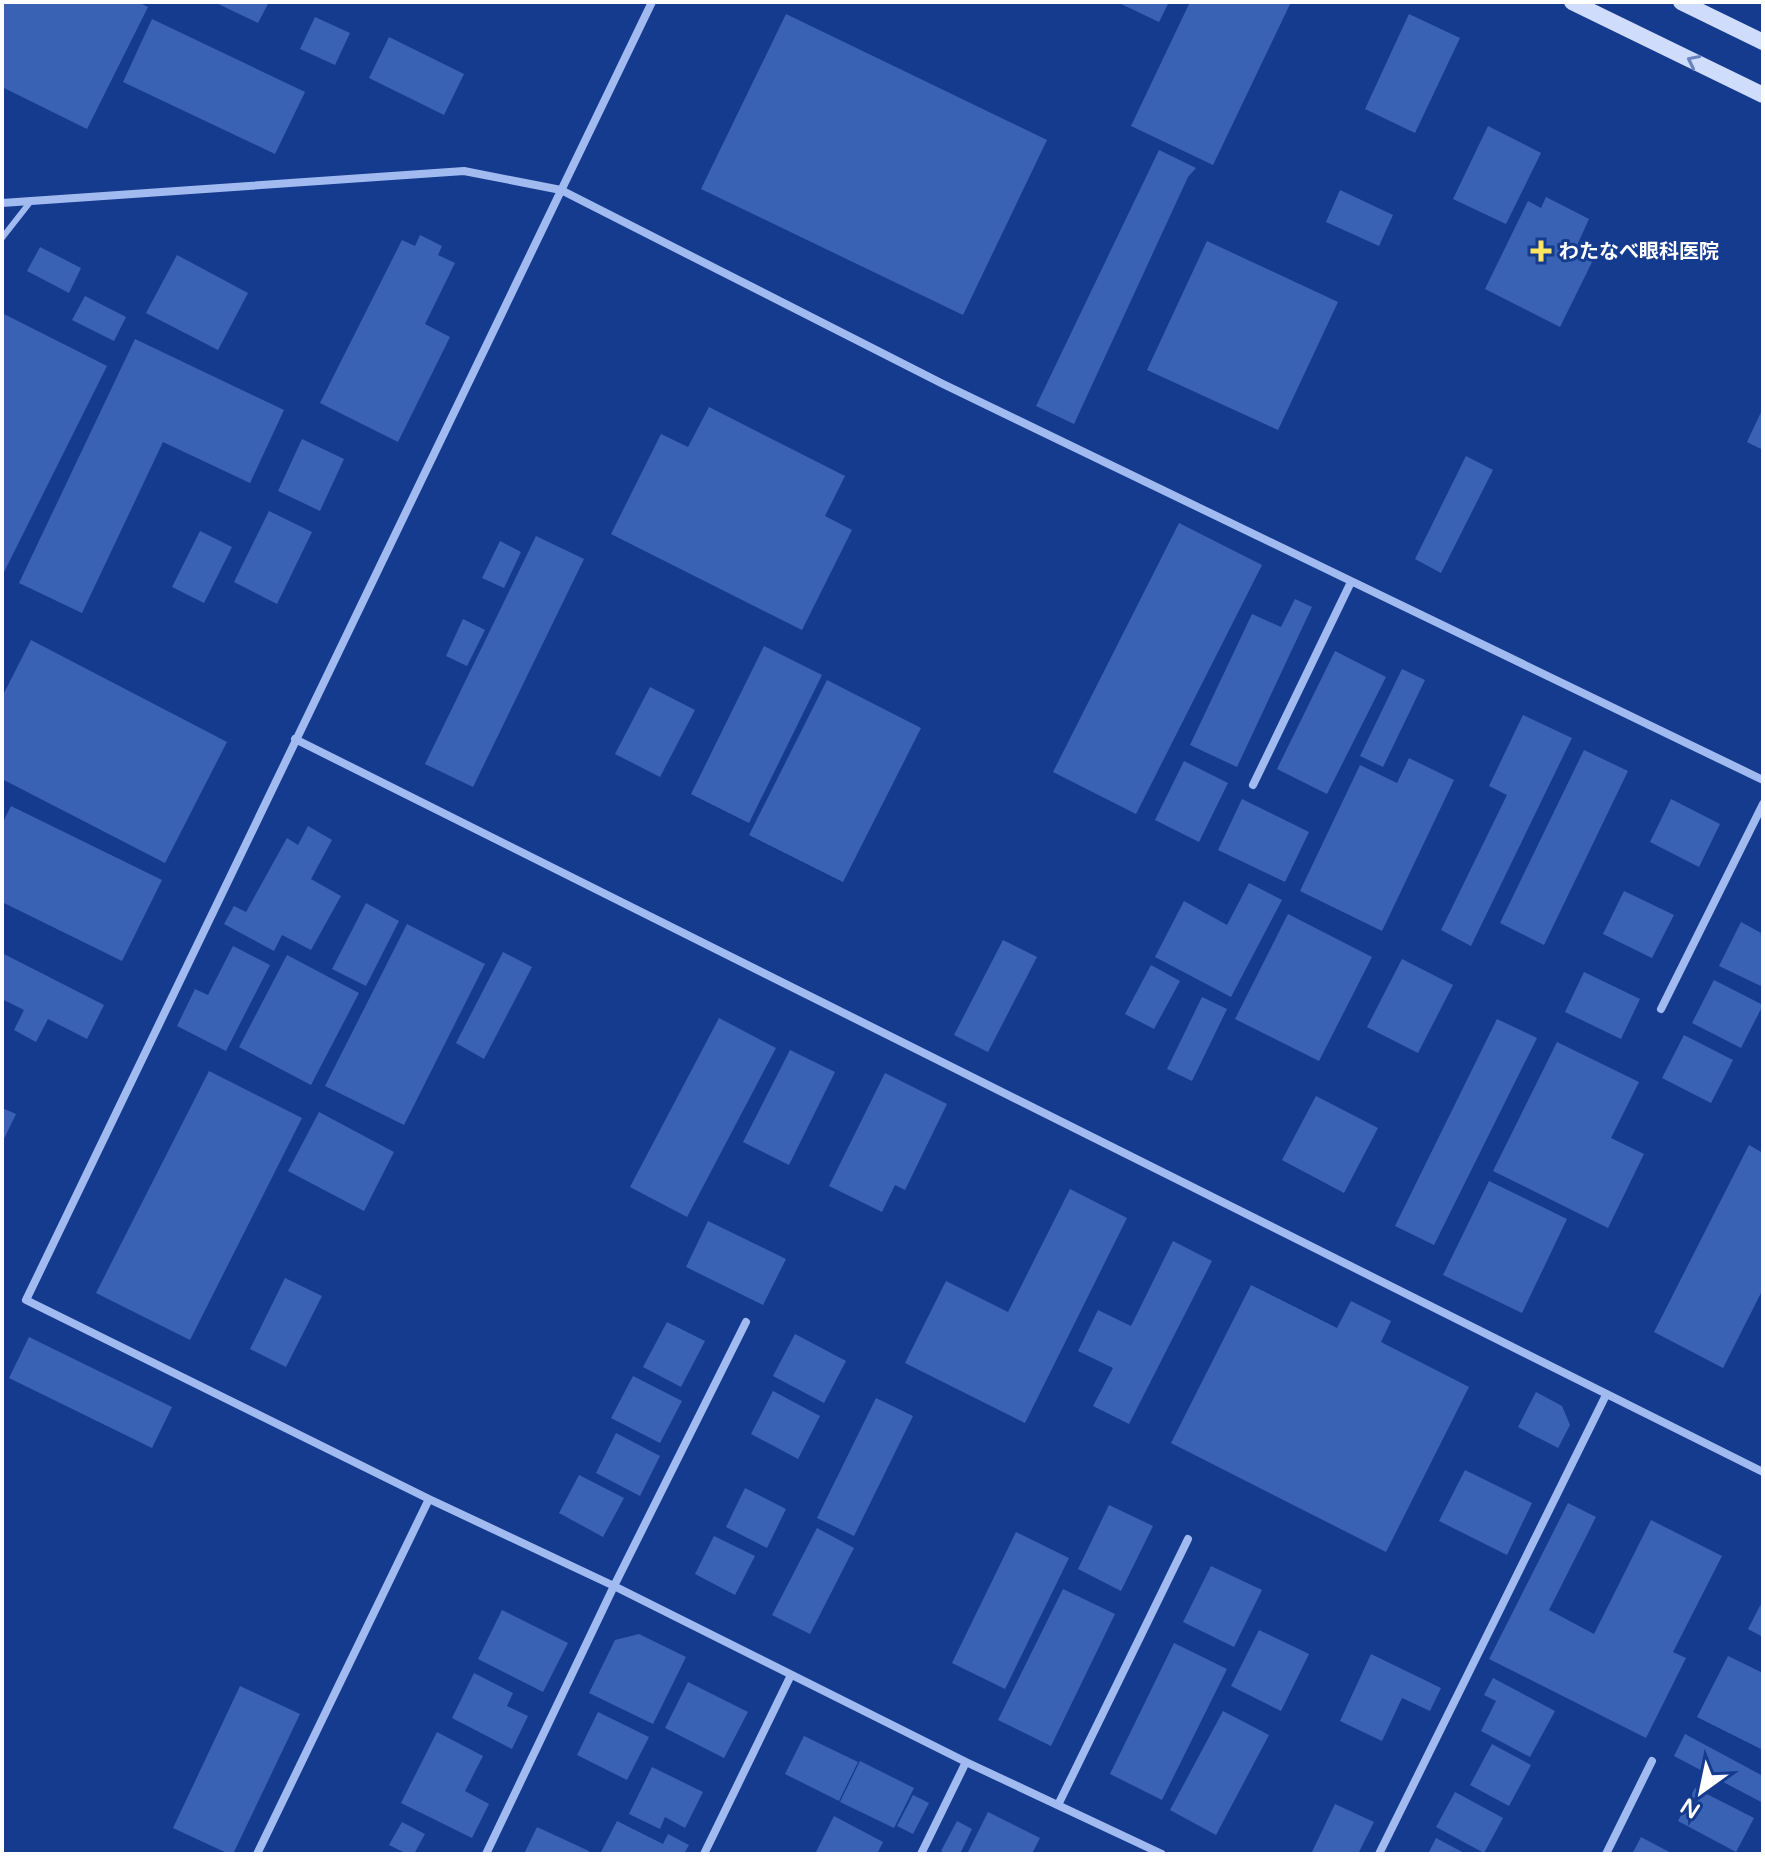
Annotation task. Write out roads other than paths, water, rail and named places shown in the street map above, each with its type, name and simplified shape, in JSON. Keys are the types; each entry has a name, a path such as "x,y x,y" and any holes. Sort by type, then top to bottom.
{"main road":[{"path":"1572,2 1763,95"},
{"path":"1681,2 1763,42"}],"street":[{"path":"652,2 26,1300 1157,1853"},
{"path":"2,203 464,171 561,190 943,384 1763,780"},
{"path":"1253,785 1351,582"},
{"path":"295,739 1763,1472"},
{"path":"1661,1009 1763,804"},
{"path":"486,1854 614,1586 746,1322"},
{"path":"1379,1854 1606,1395"},
{"path":"257,1854 429,1499"},
{"path":"1058,1805 1188,1539"},
{"path":"704,1854 791,1675"},
{"path":"1606,1854 1652,1761"},
{"path":"921,1854 966,1762"}],"lane":[{"path":"2,238 31,201"}],"place":[{"name":"わたなべ眼科医院","path":"1541,251"}]}
